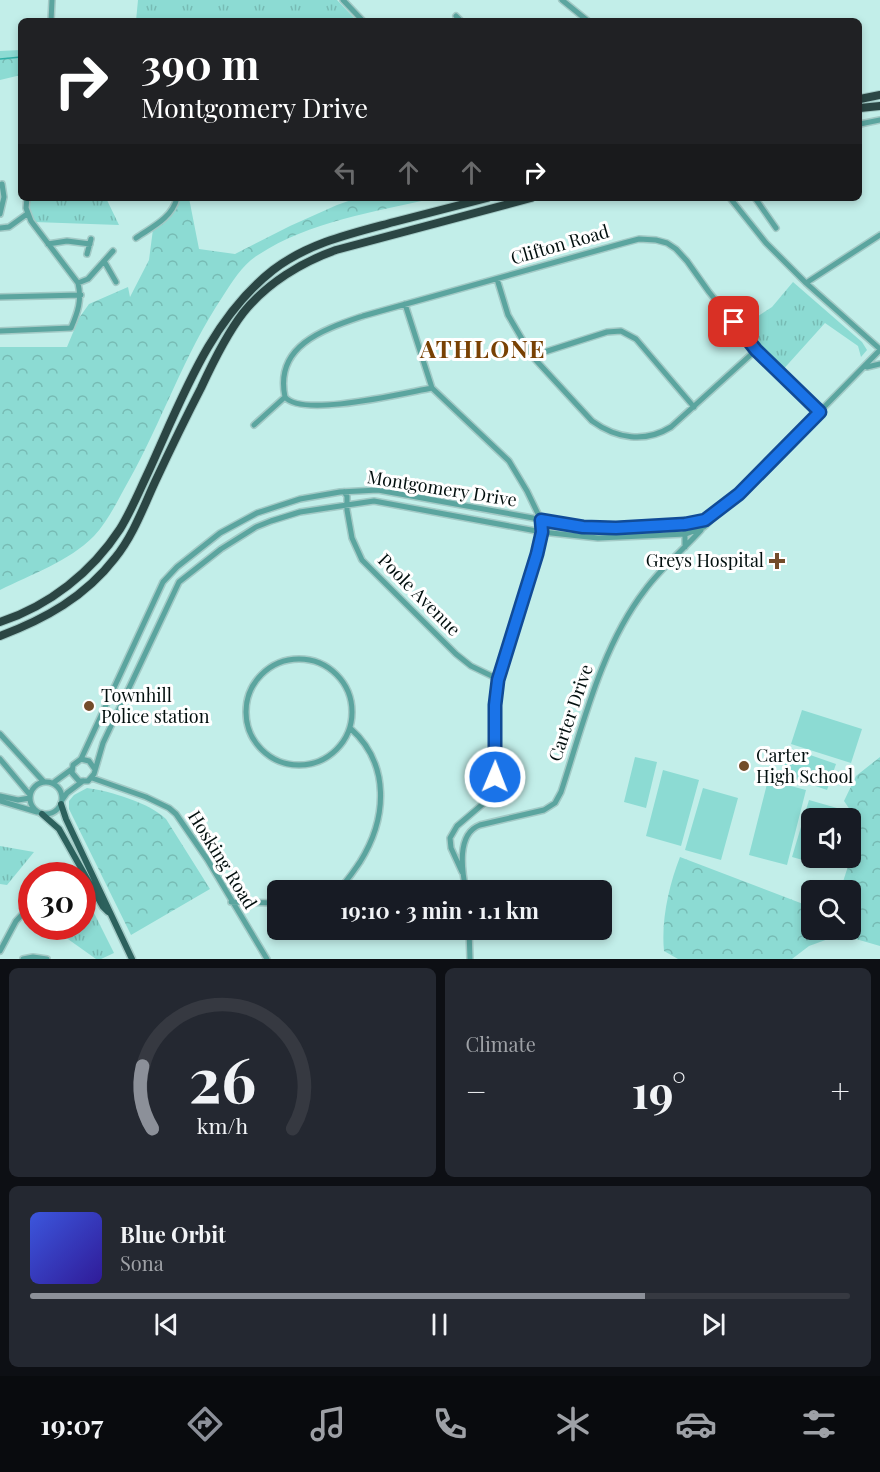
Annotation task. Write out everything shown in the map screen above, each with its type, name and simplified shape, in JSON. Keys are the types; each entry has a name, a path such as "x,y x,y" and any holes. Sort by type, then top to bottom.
{"highway":[{"path":"862,99 880,95"},
{"path":"862,108 880,106"},
{"path":"0,622 26,611 63,589 87,569 109,544 128,514 210,344 235,308 260,281 275,268 317,245 362,230 475,201"},
{"path":"0,636 38,621 55,611 90,585 117,557 137,523 173,444 226,340 244,312 279,280 308,261 336,250 520,201"}],"main road":[{"path":"62,802 81,862"},
{"path":"41,813 59,829 78,862"},
{"path":"96,888 108,904 109,912 132,959"}],"street":[{"path":"51,18 52,0"},
{"path":"343,0 360,18"},
{"path":"562,0 583,18"},
{"path":"862,124 880,120"},
{"path":"0,214 4,197 2,184"},
{"path":"0,331 71,328 80,303 78,283 27,214 27,201"},
{"path":"136,237 170,214 176,201"},
{"path":"732,201 766,243 880,350"},
{"path":"757,201 776,228"},
{"path":"0,228 9,227 27,214"},
{"path":"806,283 880,235"},
{"name":"Clifton Road","path":"285,397 286,368 298,349 323,330 363,316 639,239 667,243 687,261 756,350 820,412"},
{"path":"48,244 91,241 87,254"},
{"path":"78,283 88,279 113,251"},
{"path":"104,261 116,282"},
{"path":"497,279 508,315 532,356 592,421 611,432 647,438 658,435 694,407 756,350"},
{"path":"0,297 81,295"},
{"path":"405,304 432,388 509,461 541,520 542,532 537,554 498,680 495,705 496,771 493,786 484,803 454,830 450,838 451,848 464,880"},
{"path":"532,356 607,332 626,333 636,339 694,407"},
{"name":"Montgomery Drive","path":"94,769 103,743 179,582 228,544 256,527 291,514 345,507 365,501 382,501 542,532 585,537 686,534 704,527 739,494 880,350"},
{"path":"864,368 880,364"},
{"path":"254,425 285,397 294,404 319,406 432,388"},
{"name":"Montgomery Drive","path":"81,759 163,582 177,567 220,533 278,504 342,492 378,490 583,527 616,528 685,524 701,521 718,512"},
{"name":"Poole Avenue","path":"342,492 339,499 345,507 357,551 372,571 471,666 498,680"},
{"path":"447,514 449,504"},
{"path":"454,515 456,505"},
{"path":"685,524 685,547"},
{"path":"606,527 607,537"},
{"path":"685,547 704,527"},
{"path":"616,528 617,537"},
{"path":"220,533 228,544"},
{"path":"212,539 221,549"},
{"name":"Carter Drive","path":"463,850 476,826 544,810 555,802 561,792 596,683 614,643 644,590 685,547"},
{"path":"297,659 322,663 330,668 345,685 352,706 350,728 338,748 321,761 288,765 260,748 248,721 247,701 256,681 272,666 283,661 297,659"},
{"path":"102,714 114,720"},
{"path":"348,880 368,847 381,807 377,768 361,738 350,728"},
{"path":"0,734 44,782"},
{"path":"0,759 30,796 32,806 41,813"},
{"path":"0,801 41,813 51,813 67,793 92,778 94,769 89,761 81,759 53,783"},
{"path":"72,769 74,776 83,782"},
{"name":"Hosking Road","path":"94,769 104,781"},
{"name":"Hosking Road","path":"92,778 146,797 176,814 207,859 267,959"},
{"path":"0,796 18,800 30,796 35,786 44,782 53,783 60,790 62,802"},
{"path":"451,848 463,850 462,872"},
{"path":"231,902 267,903"},
{"path":"0,951 18,919"},
{"path":"469,940 470,959"},
{"path":"23,959 33,957 47,959"}],"green space":[{"path":"138,0 337,0 354,18 136,18"},
{"path":"18,50 18,76 0,80 0,51"},
{"path":"28,201 107,201 119,225 34,222 29,213"},
{"path":"174,201 190,201 199,249 235,254 290,226 348,201 421,201 321,226 278,243 247,264 234,279 196,341 140,459 99,530 73,553 0,590 0,347 67,347 79,318 89,304 128,287 130,297 149,260 153,229 167,216"},
{"path":"793,282 862,342 867,350 861,357 858,346 825,323 780,373 738,329 772,307"},
{"path":"802,710 862,729 851,763 791,744"},
{"path":"790,748 836,764 827,790 781,774"},
{"path":"635,757 657,762 646,808 624,802"},
{"path":"880,757 880,946 859,940 861,880 844,880 847,868 861,868 861,808 849,808 844,801 856,776"},
{"path":"663,770 699,780 681,846 646,836"},
{"path":"768,780 806,790 787,865 749,855"},
{"path":"87,788 107,792 159,813 166,819 210,889 131,935 69,809 69,801 74,795"},
{"path":"703,788 738,798 721,860 685,850"},
{"path":"809,800 837,808 807,808"},
{"path":"801,827 801,860 792,857"},
{"path":"0,846 34,852 26,862 18,862 18,872 7,885 0,884"},
{"path":"680,857 801,903 801,940 826,940 809,946 792,959 678,959 664,951 663,939 667,903"},
{"path":"96,917 114,953 96,959 69,940 96,940"}],"waterway":[{"path":"0,59 18,57"}],"place":[{"name":"Greys Hospital","path":"777,561"},
{"name":"Townhill Police station","path":"89,706"},
{"name":"Carter High School","path":"744,766"}],"district":[{"name":"ATHLONE","path":"483,350"}],"route":[{"path":"495,777 495,705 498,680 537,554 542,532 541,520 583,527 616,528 685,524 705,520 739,494 820,412 756,350 734,322"}]}
